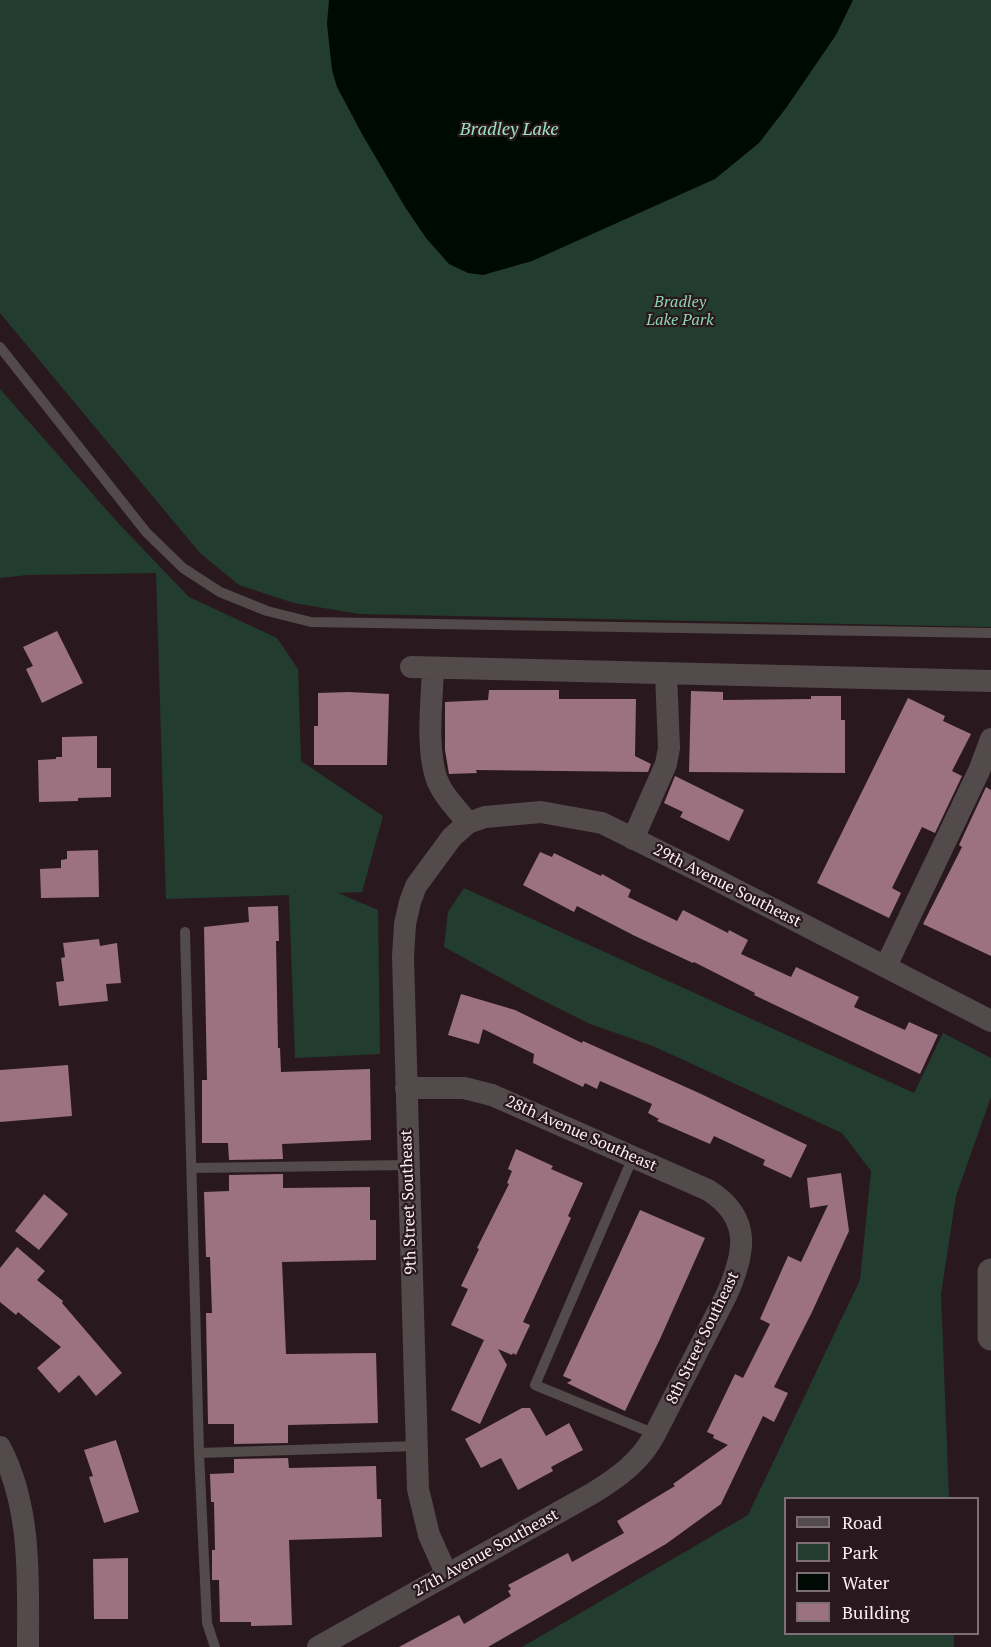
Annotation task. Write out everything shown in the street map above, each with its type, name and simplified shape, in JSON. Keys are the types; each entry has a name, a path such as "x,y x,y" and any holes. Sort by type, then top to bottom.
{"street":[{"path":"460,830 436,778 422,667 991,681"},
{"path":"633,839 666,764 669,748 666,673"},
{"path":"886,966 979,771 991,739"},
{"name":"29th Avenue Southeast","path":"460,830 485,818 541,812 602,824 991,1021"},
{"name":"9th Street Southeast","path":"447,1575 429,1535 418,1489 403,979 405,924 416,886 460,830"},
{"name":"28th Avenue Southeast","path":"406,1088 464,1088 492,1095 708,1190 722,1199 738,1222"},
{"name":"8th Street Southeast","path":"651,1442 736,1274 741,1255 738,1222"},
{"path":"991,1272 991,1337"},
{"name":"27th Avenue Southeast","path":"318,1647 616,1479 633,1465 651,1442"},
{"path":"0,1447 8,1462 19,1495 25,1530 28,1647"}],"lane":[{"path":"0,347 146,532 183,568 220,592 267,611 311,622 991,633"},
{"path":"185,932 199,1453 207,1623 215,1647"},
{"path":"633,1157 535,1385 651,1442"},
{"path":"192,1168 408,1165"},
{"path":"199,1453 416,1446"}],"green space":[{"name":"Bradley Lake Park","path":"0,0 991,0 991,627 359,614 294,603 239,585 200,553 0,313"},
{"path":"0,389 119,524 189,597 277,638 298,669 301,761 383,816 362,892 338,893 378,910 380,1054 295,1058 289,895 166,899 156,573 28,575 0,578"},
{"path":"464,888 914,1093 943,1033 991,1058 991,1097 956,1196 941,1294 949,1497 784,1497 784,1635 954,1635 954,1647 522,1647 748,1515 860,1280 871,1171 842,1133 653,1046 590,1024 444,947 448,912"}],"water":[{"name":"Bradley Lake","path":"329,0 853,0 836,35 786,108 759,143 715,179 532,261 483,275 468,273 449,264 426,238 362,134 337,87 332,70 327,24"}],"building":[{"path":"57,631 83,683 42,703 26,669 33,666 23,647"},
{"path":"489,690 559,690 559,699 636,699 635,756 651,764 648,772 476,770 477,773 449,774 445,750 445,702 488,700"},
{"path":"691,691 723,692 723,700 811,699 811,696 841,696 841,720 845,720 845,773 689,772"},
{"path":"318,693 389,694 387,765 314,765 314,726 318,726"},
{"path":"908,698 945,716 943,721 971,734 952,771 962,776 935,833 922,827 892,888 901,893 889,918 817,883"},
{"path":"97,736 97,768 111,768 111,797 39,802 38,760 62,757 62,737"},
{"path":"675,776 744,810 729,841 680,817 683,812 664,803"},
{"path":"986,787 991,790 991,956 923,924 962,847 959,845"},
{"path":"98,850 99,897 41,898 40,869 61,868 61,860 67,859 67,851"},
{"path":"540,852 552,857 554,853 601,876 602,874 631,890 628,897 677,921 683,910 728,933 729,930 748,940 741,954 791,977 796,967 859,997 854,1007 905,1030 909,1022 938,1035 920,1074 754,995 755,993 694,962 635,936 577,906 574,912 523,885"},
{"path":"278,906 279,941 276,941 278,1048 280,1048 281,1072 370,1069 371,1140 282,1144 283,1159 229,1160 228,1143 202,1143 202,1080 207,1080 204,927 249,922 248,907"},
{"path":"99,939 100,946 117,943 121,983 106,984 108,1001 59,1006 56,982 64,981 61,958 65,957 63,943"},
{"path":"461,994 515,1010 582,1043 583,1041 699,1093 807,1145 791,1178 763,1165 765,1160 714,1136 710,1144 657,1121 659,1119 648,1113 652,1104 632,1095 600,1081 597,1089 585,1083 583,1087 533,1063 534,1054 483,1029 479,1044 448,1035"},
{"path":"68,1065 72,1116 0,1122 0,1070"},
{"path":"516,1149 553,1166 551,1169 583,1183 568,1216 571,1218 523,1322 530,1325 516,1355 498,1349 507,1365 480,1424 451,1410 484,1340 451,1325 468,1289 461,1286 509,1184 507,1183 512,1171 508,1169"},
{"path":"841,1173 849,1231 774,1387 788,1393 774,1422 763,1416 721,1504 666,1544 488,1647 399,1647 459,1615 464,1624 511,1596 508,1591 511,1589 508,1585 568,1553 572,1562 624,1533 617,1521 675,1486 673,1484 728,1445 713,1438 714,1435 707,1432 735,1374 743,1378 770,1324 760,1319 788,1256 801,1262 828,1205 810,1208 807,1178"},
{"path":"283,1174 283,1188 370,1187 370,1220 376,1220 376,1260 282,1262 286,1354 376,1353 378,1423 288,1425 288,1443 234,1444 234,1424 208,1424 206,1313 212,1313 210,1257 206,1257 204,1192 229,1191 229,1175"},
{"path":"44,1194 68,1214 39,1250 15,1231"},
{"path":"640,1210 705,1238 625,1411 567,1383 572,1380 563,1376"},
{"path":"17,1247 45,1271 37,1280 63,1301 62,1303 122,1373 96,1396 79,1375 59,1393 37,1368 61,1347 18,1312 16,1315 0,1302 0,1268"},
{"path":"522,1408 530,1408 546,1436 569,1423 583,1450 551,1467 553,1471 518,1490 501,1458 481,1468 465,1439"},
{"path":"116,1440 139,1512 104,1523 89,1477 93,1476 84,1450"},
{"path":"288,1458 289,1468 376,1466 377,1499 381,1499 382,1537 289,1540 292,1625 251,1626 251,1622 220,1622 219,1580 212,1580 212,1550 215,1550 214,1502 211,1502 210,1474 234,1473 234,1459"},
{"path":"128,1558 128,1619 94,1619 93,1559"}]}
